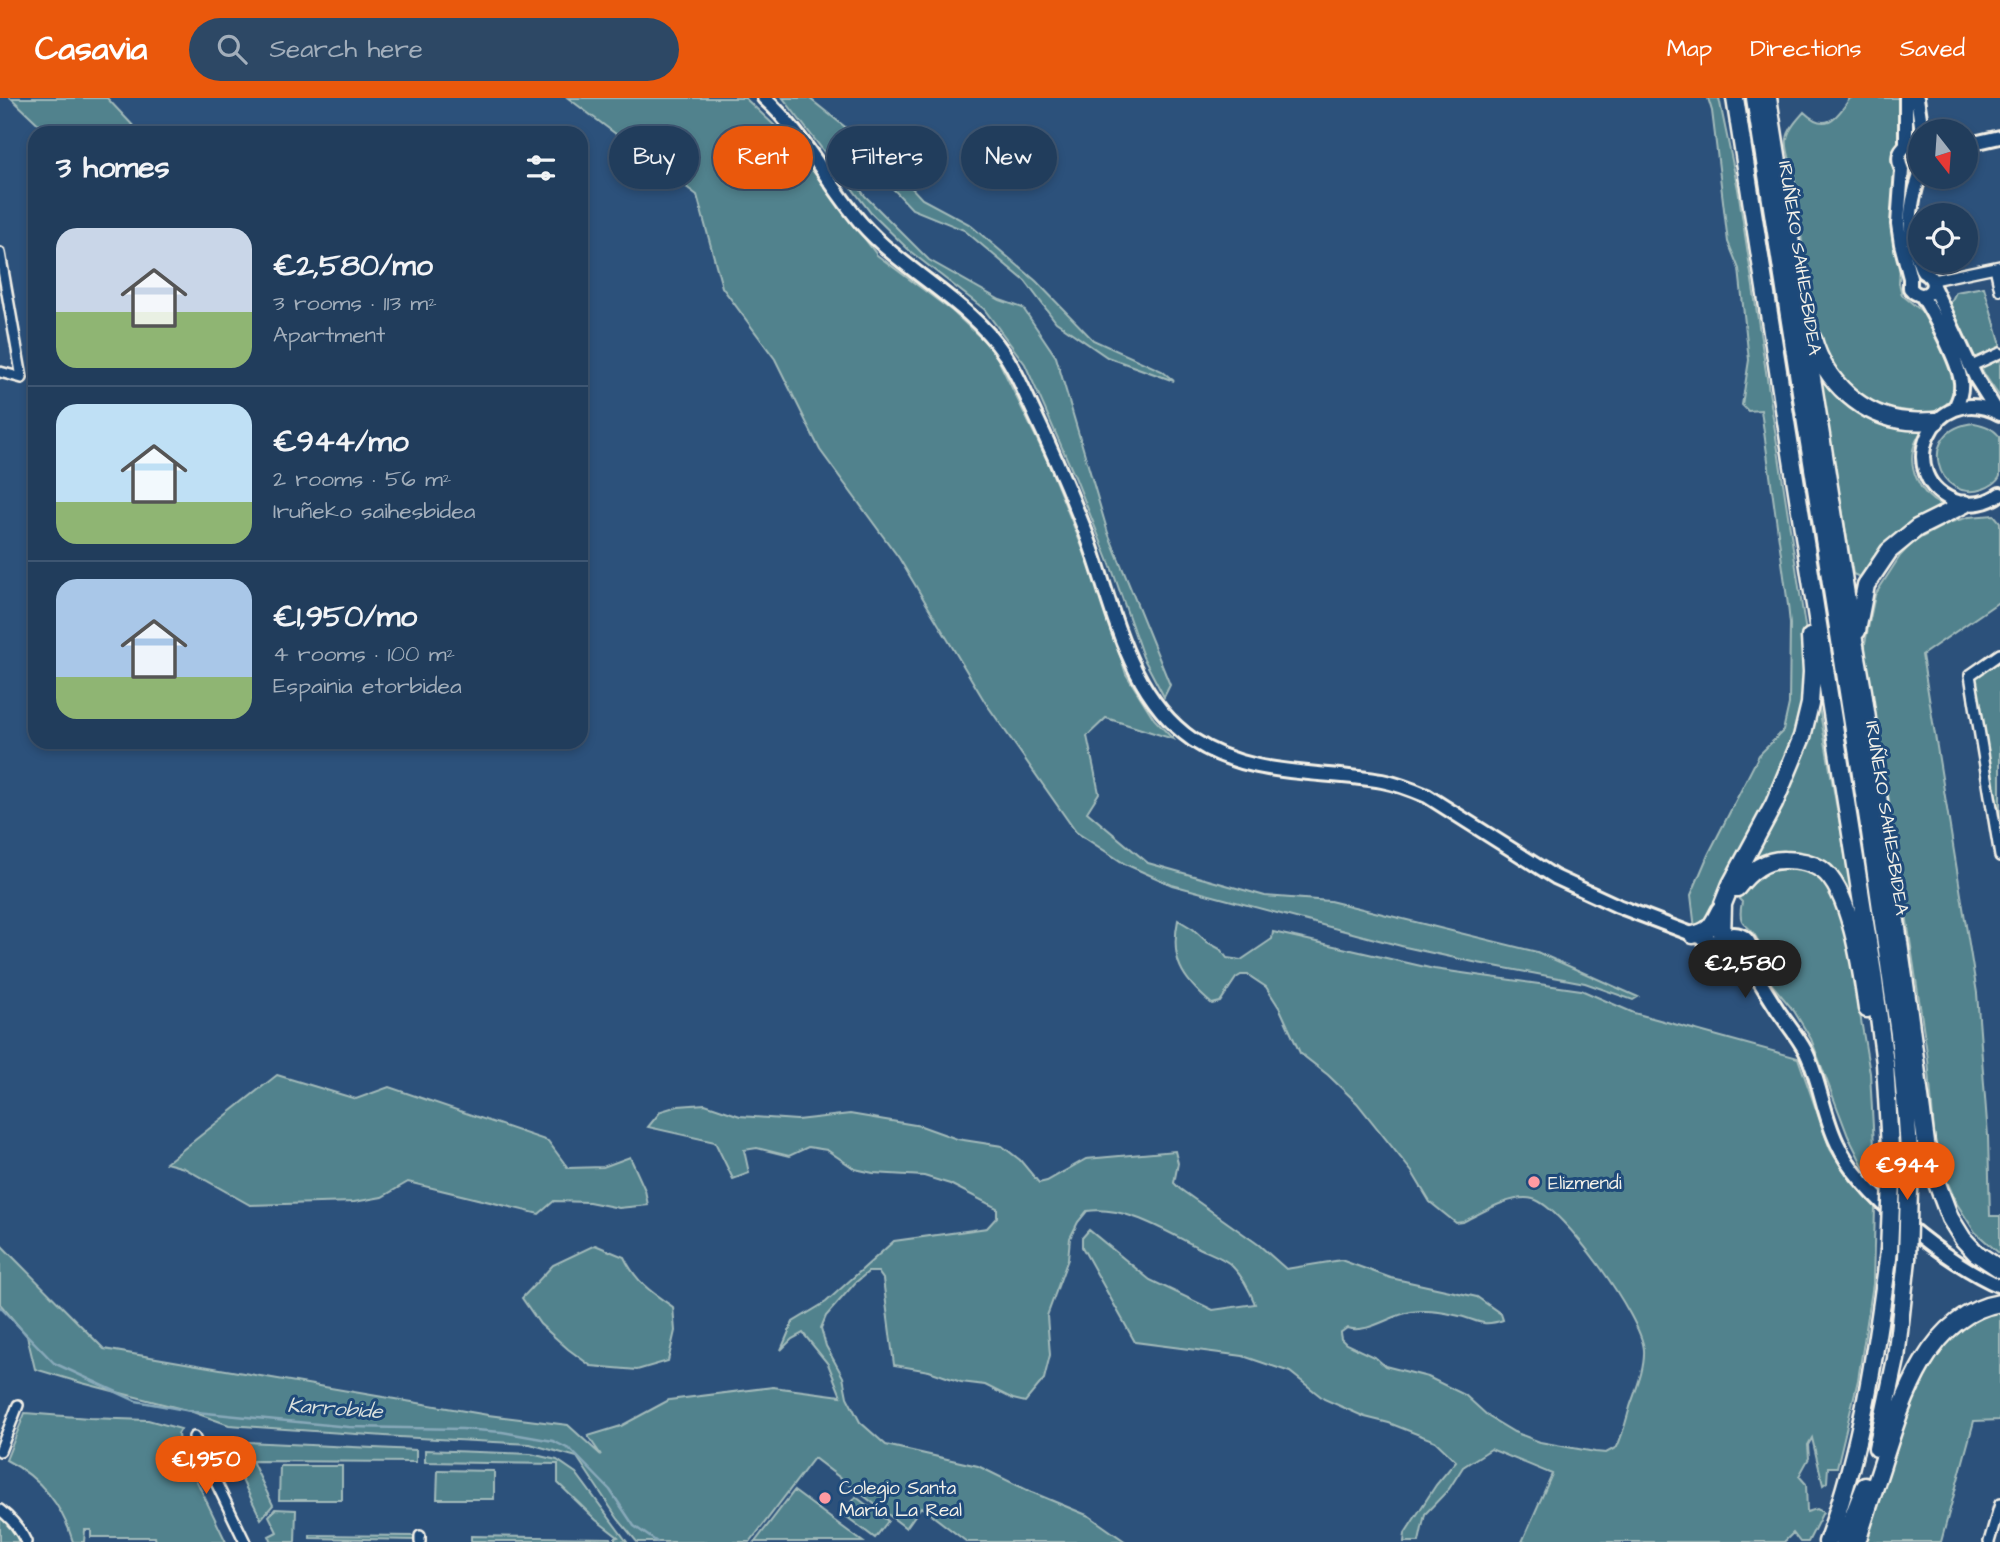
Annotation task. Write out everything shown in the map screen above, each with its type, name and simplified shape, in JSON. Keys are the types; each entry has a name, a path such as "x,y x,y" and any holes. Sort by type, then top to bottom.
{"highway":[{"name":"IRUÑEKO SAIHESBIDEA","path":"1735,98 1873,973 1885,1063 1891,1154 1889,1251 1877,1343 1861,1428 1827,1542"},
{"name":"IRUÑEKO SAIHESBIDEA","path":"1755,98 1870,832 1899,1034 1910,1167 1907,1259 1896,1359 1872,1468 1843,1542"},
{"path":"1768,98 1844,587 1855,640 1926,1143 1932,1170 1950,1218 1976,1253 2000,1269"},
{"path":"1797,284 1804,300 1816,350 1827,372 1847,395 1862,406 1891,418 1910,422 1936,421"},
{"path":"1693,935 1710,928 1722,908 1731,884 1790,770 1810,704 1811,640 1796,540 1797,492"},
{"path":"1855,640 1866,585 1889,551 1917,528 1965,503"},
{"path":"1723,942 1731,901 1737,888 1752,871 1773,859 1799,860 1820,868 1831,878 1842,895 1853,936 1891,1154"},
{"path":"1722,908 1723,942"},
{"path":"1910,1167 1921,1104"},
{"path":"1857,1542 1895,1424 1915,1374 1939,1338 1956,1323 1973,1312 2000,1303"}],"street":[{"path":"764,98 795,134 861,222 893,255 960,306 1005,354 1046,436 1081,521 1136,675 1160,710 1192,739 1226,757 1262,768 1384,781 1427,796 1555,877 1693,935 1723,942 1744,937 1751,950 1743,964 1731,967 1720,960 1723,942"},
{"path":"1906,98 1909,119"},
{"path":"1917,98 1920,119"},
{"path":"1978,142 2000,137"},
{"path":"1908,146 1902,148 1898,158 1902,170 1898,224 1901,244 1913,293 1922,296 1946,341 1961,380 1961,395 1955,408"},
{"path":"1902,170 1908,172"},
{"path":"1915,189 1910,221 1914,247 1976,378 1999,414"},
{"path":"0,253 22,378 0,372"},
{"path":"1910,278 1914,274 1930,279 1998,267 2000,290"},
{"path":"1922,296 1927,294 1930,279"},
{"path":"1976,364 2000,353"},
{"path":"1999,414 1985,407 1955,408 1936,421 1924,444 1923,460 1927,476 1936,489 1949,499 1981,503 2000,494"},
{"path":"2000,654 1970,675 2000,856"},
{"path":"1663,924 1723,942"},
{"path":"1743,964 1796,1035 1806,1053 1838,1147 1864,1185 1949,1258 1981,1278 2000,1286"},
{"path":"0,1451 18,1405"},
{"path":"194,1437 245,1542"},
{"path":"1989,1542 2000,1504"},
{"path":"0,1510 9,1516 26,1542"}],"green space":[{"path":"11,98 107,98 133,126 41,126"},
{"path":"568,98 745,98 775,126 713,126 713,189 813,189 813,170 877,255 952,311 993,349 1047,460 1097,584 1126,674 1154,719 1173,739 1106,718 1087,736 1099,793 1087,812 1148,863 1265,896 1330,901 1537,952 1638,997 1633,1000 1585,983 1405,947 1172,885 1125,864 1076,832 985,702 899,558 820,450 775,359 722,287 697,195 689,189 699,189 699,126 609,126 609,129"},
{"path":"783,98 809,98 844,126 827,126 827,156 813,137 813,126 804,126"},
{"path":"1708,98 1719,98 1738,189 1807,639 1804,701 1786,764 1712,918 1695,929 1691,895 1708,855 1759,755 1783,731 1789,704 1788,605 1761,410 1748,411 1742,405 1749,360 1739,269 1728,242 1712,111"},
{"path":"1850,98 1902,98 1903,140 1895,150 1893,160 1898,183 1895,244 1900,266 1899,283 1902,295 1929,317 1958,383 1951,399 1935,411 1885,408 1859,395 1835,368 1816,325 1787,139 1791,128 1804,112 1818,121 1830,121"},
{"path":"853,189 860,189 929,260 1000,300 1023,308 1056,357 1108,533 1170,685 1164,697 1143,657 1075,477 1025,364 984,309 911,252 871,213"},
{"path":"893,189 913,189 922,199 969,224 1036,281 1093,340 1162,371 1174,381 1107,357 1056,322 1025,281 964,230 912,209"},
{"path":"1984,287 2000,342 2000,397 1978,363 1950,304 1956,292"},
{"path":"1822,373 1829,384 1926,427 1918,437 1912,460 1921,487 1941,505 1903,529 1860,577 1853,574 1820,377"},
{"path":"1974,423 1988,427 2000,437 2000,476 1988,487 1967,491 1954,486 1944,477 1938,451 1944,438 1955,428"},
{"path":"1994,515 2000,522 2000,601 1922,655 1977,993 1988,1136 1990,1216 2000,1216 2000,1254 1975,1232 1957,1204 1935,1143 1928,1059 1881,749 1867,687 1865,643 1875,595 1900,556 1913,542 1948,523 1969,517"},
{"path":"2000,658 2000,830 1975,676"},
{"path":"1816,688 1855,917 1808,855 1746,868"},
{"path":"1794,865 1818,874 1832,888 1843,914 1870,1073 1876,1181 1863,1166 1848,1136 1811,1039 1794,1011 1760,970 1758,941 1742,921 1742,902 1739,899 1749,881 1767,870"},
{"path":"1178,920 1220,949 1227,958 1241,960 1272,939 1273,932 1434,969 1581,990 1634,1013 1798,1058 1830,1149 1850,1180 1875,1207 1873,1284 1858,1380 1837,1467 1828,1467 1827,1482 1823,1485 1812,1438 1808,1445 1809,1458 1799,1476 1806,1484 1807,1512 1817,1509 1823,1512 1808,1542 1800,1542 1793,1533 1784,1542 1522,1542 1552,1474 1491,1449 1463,1467 1449,1489 1425,1514 1419,1542 1404,1542 1405,1533 1436,1485 1456,1461 1435,1441 1389,1423 1365,1417 1324,1399 1290,1372 1243,1356 1135,1342 1082,1247 1082,1238 1089,1230 1150,1280 1213,1310 1255,1304 1242,1279 1225,1261 1145,1221 1102,1210 1087,1211 1070,1238 1068,1259 1047,1316 1050,1355 1044,1379 1025,1402 985,1385 961,1382 929,1371 894,1365 883,1279 878,1272 868,1272 855,1283 826,1316 821,1328 826,1346 843,1377 847,1397 860,1422 886,1445 978,1466 1089,1516 1126,1542 967,1542 921,1507 906,1528 814,1458 750,1542 637,1542 618,1519 577,1457 530,1444 229,1425 190,1411 35,1369 27,1336 0,1304 0,1244 104,1349 488,1415 568,1425 601,1455 588,1436 621,1426 669,1400 773,1387 841,1396 828,1364 803,1333 781,1350 793,1322 826,1302 894,1241 987,1228 997,1217 997,1208 950,1184 924,1176 873,1173 855,1169 827,1150 808,1147 789,1156 757,1148 744,1150 749,1173 733,1179 715,1142 648,1127 661,1111 678,1106 705,1104 740,1116 797,1120 850,1114 921,1126 957,1139 1002,1146 1020,1160 1039,1183 1086,1159 1175,1151 1178,1163 1174,1183 1259,1245 1286,1269 1341,1260 1391,1278 1477,1297 1501,1314 1503,1320 1484,1323 1445,1313 1411,1312 1363,1328 1347,1328 1340,1333 1346,1344 1376,1358 1385,1366 1428,1377 1465,1395 1489,1417 1514,1432 1540,1442 1606,1453 1617,1447 1640,1379 1644,1350 1640,1335 1616,1290 1581,1242 1563,1221 1533,1199 1507,1201 1456,1223 1430,1202 1412,1172 1357,1103 1300,1053 1280,1009 1266,987 1248,975 1241,975 1236,978 1220,1002 1212,1004 1192,985 1177,957"},
{"path":"277,1075 356,1099 389,1087 548,1141 568,1168 603,1167 630,1157 645,1190 648,1205 619,1208 589,1202 554,1201 539,1214 408,1182 382,1197 354,1202 250,1205 184,1168 166,1163"},
{"path":"595,1245 624,1257 645,1286 673,1307 675,1331 668,1361 637,1370 591,1366 540,1324 522,1298 553,1265"},
{"path":"2000,1310 2000,1420 1974,1421 1941,1542 1863,1542 1909,1411 1929,1367 1958,1331 1977,1318"},
{"path":"25,1413 148,1420 181,1429 178,1434 179,1444 226,1542 156,1542 155,1537 91,1537 91,1530 85,1530 84,1542 73,1542 63,1516 40,1484 6,1460"},
{"path":"227,1441 416,1450 416,1462 252,1461 273,1505 261,1519 224,1443"},
{"path":"425,1450 531,1454 557,1460 576,1473 627,1542 615,1541 618,1537 558,1483 558,1464 425,1462"},
{"path":"280,1466 342,1466 342,1500 279,1500"},
{"path":"438,1470 494,1471 494,1499 437,1499"},
{"path":"794,1491 863,1542 755,1542"},
{"path":"856,1497 888,1521 875,1538 843,1514"},
{"path":"275,1509 296,1510 295,1542 272,1542 269,1536 277,1532 269,1516"},
{"path":"0,1514 13,1527 22,1542 0,1542"},
{"path":"310,1535 415,1536 415,1540 310,1538"},
{"path":"471,1536 611,1538 612,1541 471,1541"}],"waterway":[{"name":"Karrobide","path":"0,1307 54,1363 136,1401 196,1412 349,1427 462,1429 502,1432 553,1441 571,1450 610,1490 634,1526 657,1542"}],"place":[{"name":"Elizmendi","path":"1534,1182"},
{"name":"Colegio Santa María La Real","path":"825,1498"}]}
